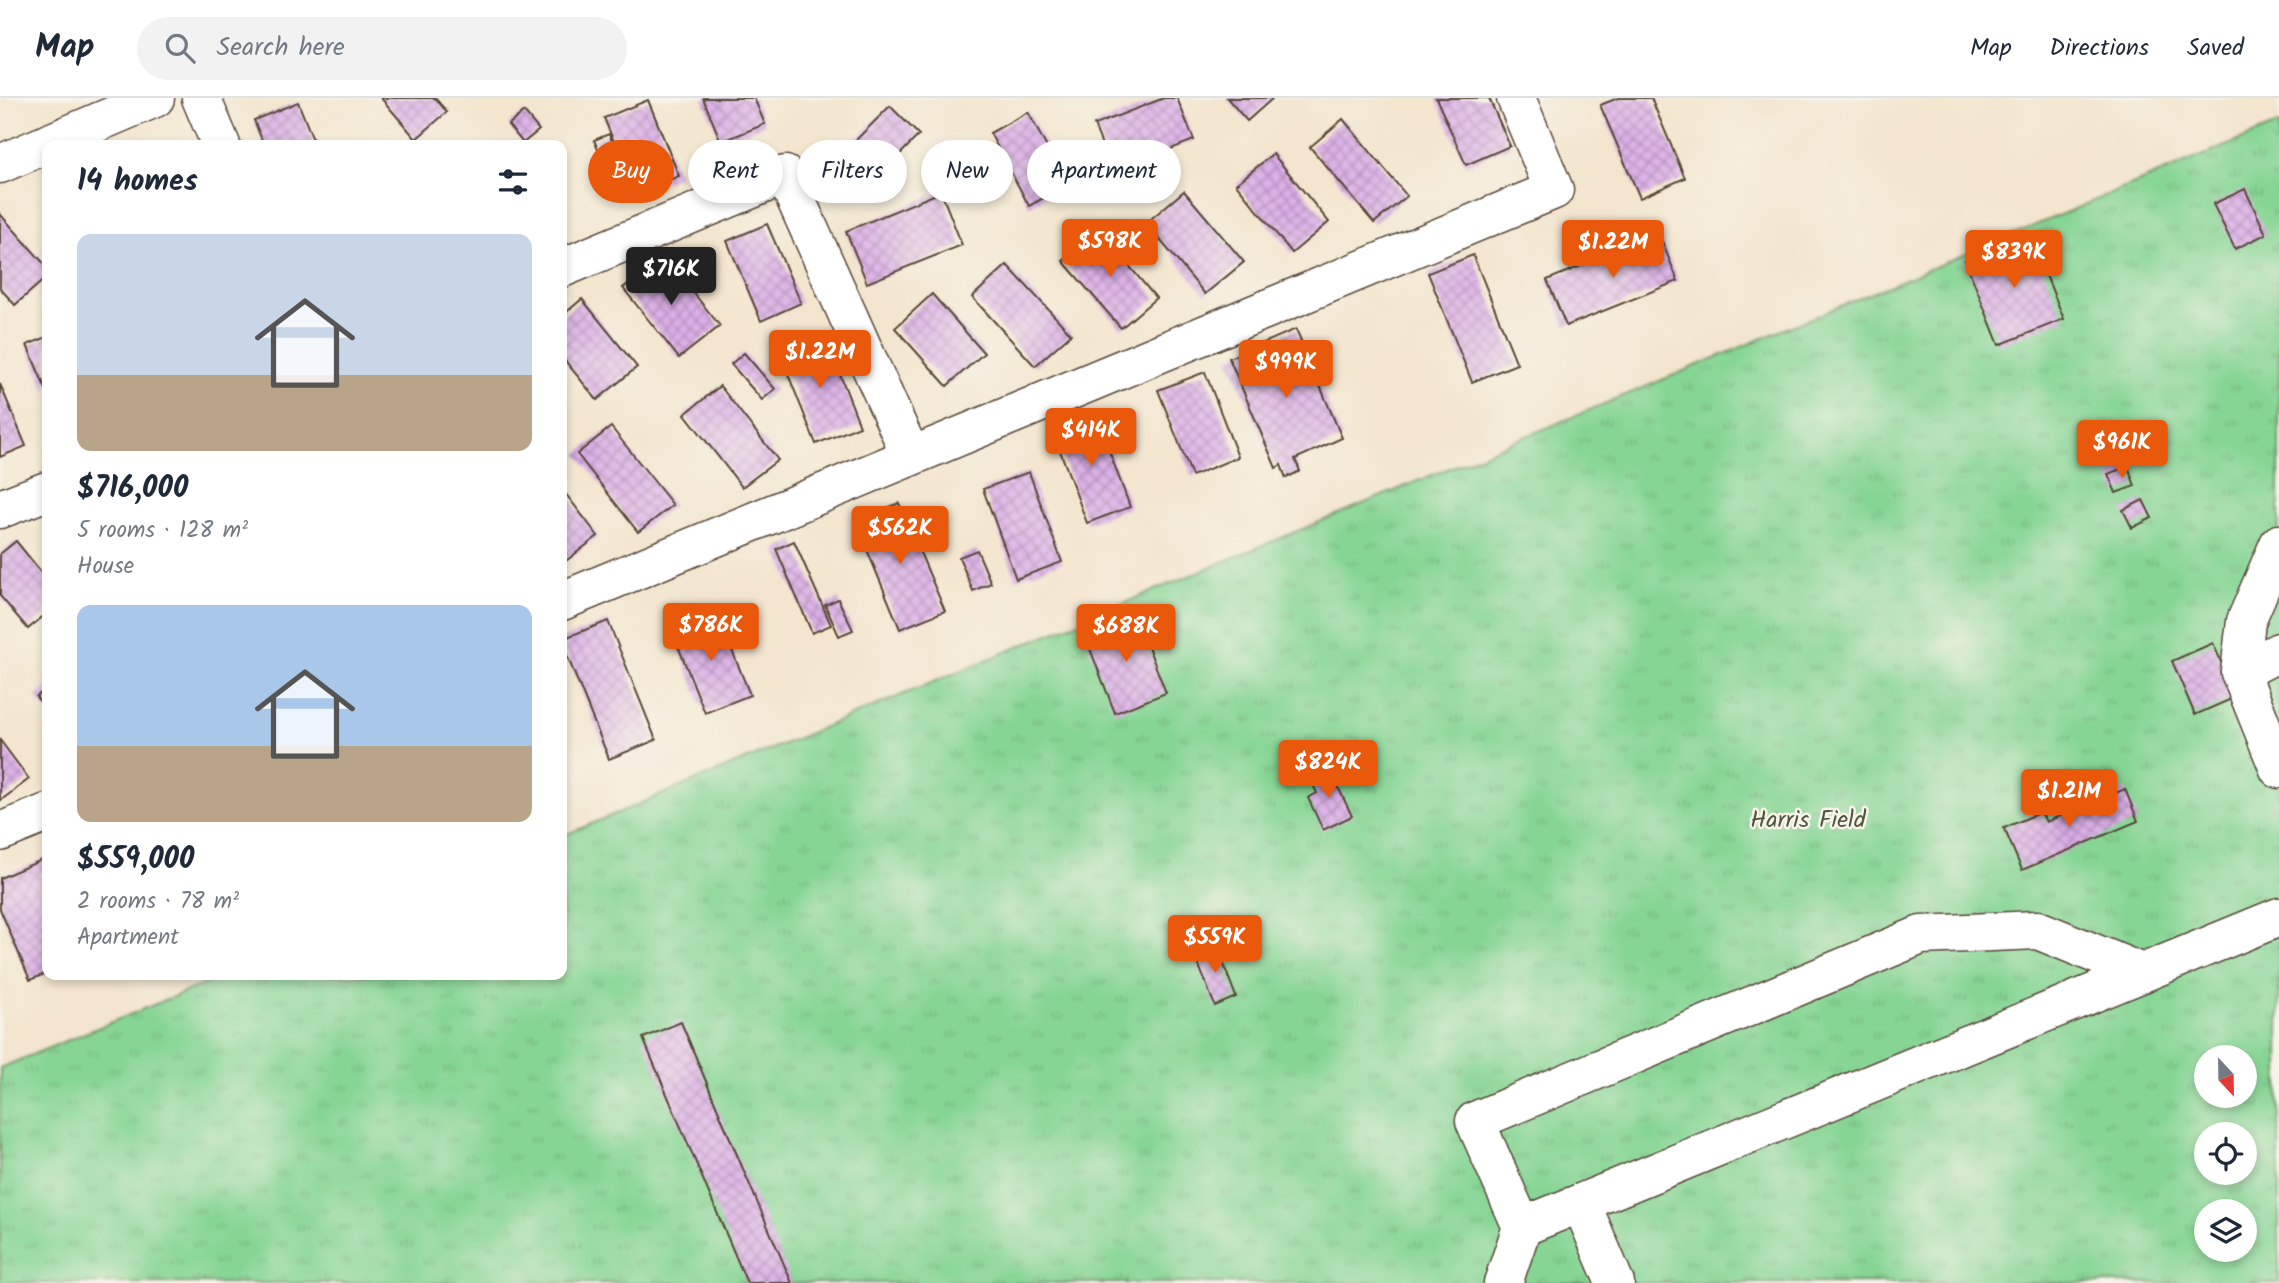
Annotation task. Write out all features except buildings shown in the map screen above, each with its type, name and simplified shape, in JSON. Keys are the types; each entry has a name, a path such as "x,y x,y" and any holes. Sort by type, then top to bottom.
{"street":[{"path":"56,140 155,98"},
{"path":"201,98 219,140"},
{"path":"567,599 910,454 1554,190 1516,98"},
{"path":"0,164 42,146"},
{"path":"567,266 785,175 910,454"},
{"path":"0,509 42,493"},
{"path":"2279,544 2246,621 2240,672 2279,769"},
{"path":"2240,672 2279,652"},
{"path":"0,832 42,815"},
{"path":"1522,1227 2279,917"},
{"path":"1503,1283 1522,1227 1475,1121 1921,934 2038,930 2142,973"},
{"path":"1581,1202 1615,1283"}],"green space":[{"name":"Harris Field","path":"2279,124 2279,1283 0,1283 0,1068 214,980 567,980 567,834"}]}
